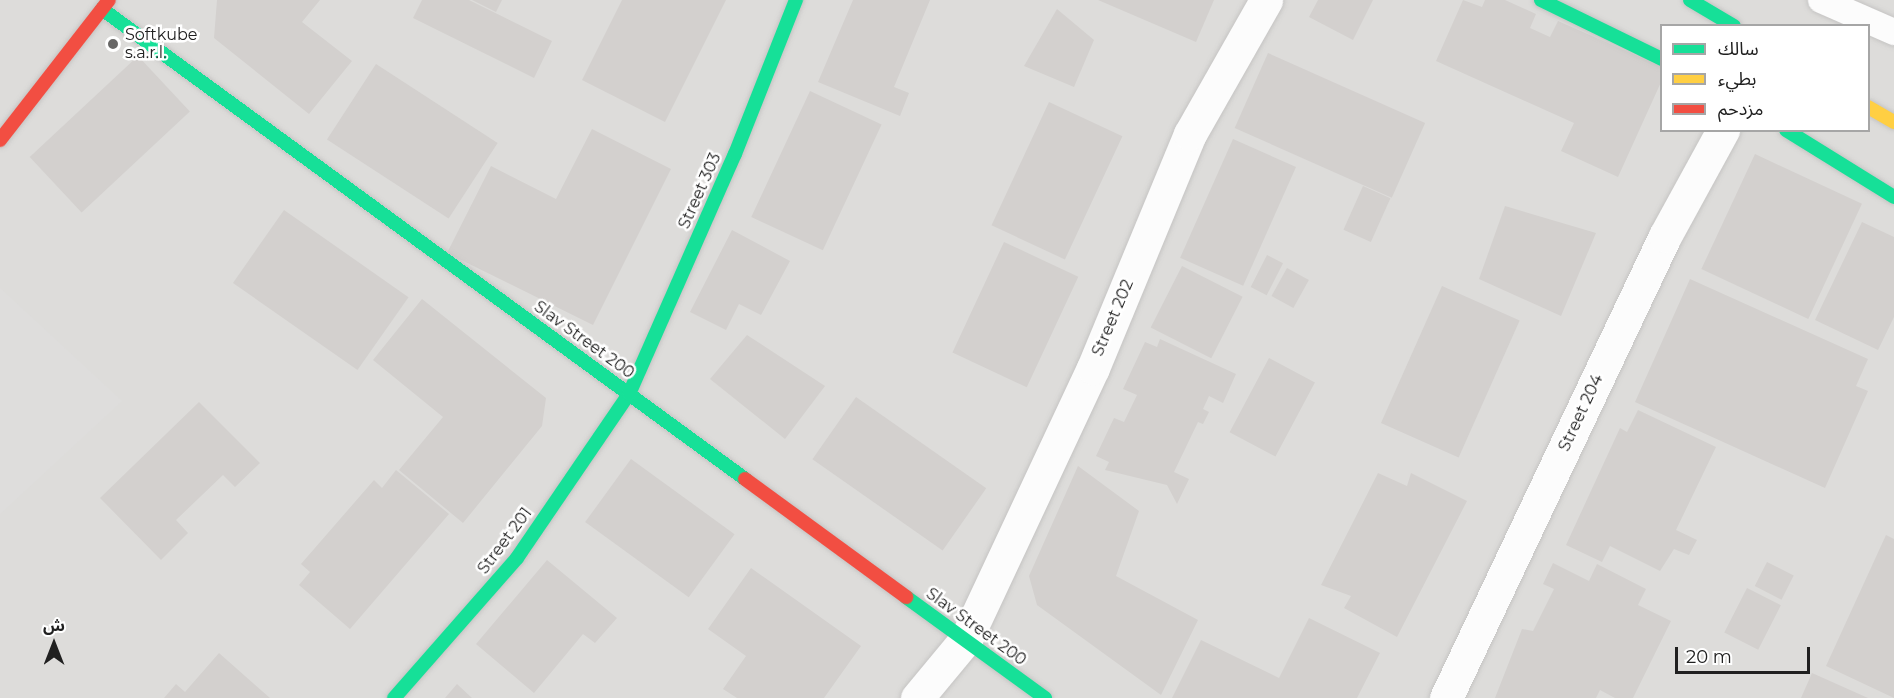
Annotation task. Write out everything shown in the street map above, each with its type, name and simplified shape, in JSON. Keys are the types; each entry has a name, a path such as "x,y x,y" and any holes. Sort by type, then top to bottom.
{"main road":[{"name":"Street 303","path":"629,394 735,154 796,0"},
{"path":"1541,0 1660,58"},
{"path":"1690,0 1731,24"},
{"name":"Slav Street 200","path":"106,5 629,394 1045,698"},
{"path":"0,140 106,5"},
{"path":"1870,108 1894,122"},
{"path":"1789,132 1894,197"},
{"name":"Street 201","path":"394,698 517,558 629,394"}],"street":[{"name":"Street 202","path":"917,698 966,639 1093,368 1190,134 1266,0"},
{"name":"Street 204","path":"1446,698 1665,236 1721,132"}],"lane":[{"path":"1821,0 1894,32"}],"shaded area":[{"path":"0,0 1894,0 1894,698 0,698"},
{"path":"0,288 122,401 0,514"}],"building":[{"path":"217,0 320,0 302,22 352,61 309,114 214,38"},
{"path":"422,0 469,0 552,41 534,78 413,18"},
{"path":"472,0 502,0 496,12"},
{"path":"622,0 726,0 665,122 582,80"},
{"path":"853,0 930,0 894,87 909,93 900,116 818,82"},
{"path":"1098,0 1214,0 1196,42"},
{"path":"1318,0 1373,0 1353,40 1309,17"},
{"path":"1463,0 1482,7 1485,0 1505,0 1536,14 1530,28 1550,37 1558,21 1660,66 1660,84 1618,177 1561,151 1574,123 1436,61"},
{"path":"1057,9 1094,40 1074,87 1024,66"},
{"path":"1268,53 1425,123 1392,198 1235,128"},
{"path":"138,56 190,112 82,213 30,157"},
{"path":"376,64 498,143 449,218 327,139"},
{"path":"810,91 882,124 823,250 751,217"},
{"path":"1049,102 1122,136 1065,259 992,225"},
{"path":"592,129 671,169 593,325 447,253 491,166 556,199"},
{"path":"1233,139 1296,167 1243,286 1180,258"},
{"path":"1755,154 1862,204 1808,319 1701,269"},
{"path":"1363,186 1390,198 1371,242 1343,230"},
{"path":"1505,206 1596,233 1561,316 1479,279"},
{"path":"284,210 409,297 357,370 233,283"},
{"path":"1862,222 1894,237 1894,317 1878,350 1815,320"},
{"path":"732,230 790,261 761,315 739,304 726,330 690,312"},
{"path":"1004,242 1078,277 1027,387 952,353"},
{"path":"1267,255 1283,263 1267,295 1251,287"},
{"path":"1182,266 1243,297 1211,358 1151,327"},
{"path":"1287,268 1309,280 1293,308 1271,296"},
{"path":"1690,279 1868,359 1856,386 1868,391 1825,488 1635,402"},
{"path":"1442,286 1520,321 1459,458 1381,423"},
{"path":"422,299 546,398 542,426 463,523 399,470 443,417 373,360"},
{"path":"747,335 825,386 785,439 710,379"},
{"path":"1160,339 1236,374 1223,403 1209,396 1203,409 1209,412 1203,424 1198,422 1174,472 1189,479 1177,504 1167,485 1105,470 1109,462 1096,456 1114,418 1124,422 1137,395 1123,389 1145,342 1157,347"},
{"path":"1269,358 1315,382 1275,457 1230,432"},
{"path":"856,397 986,488 943,550 812,459"},
{"path":"199,402 260,463 235,487 223,475 176,520 188,533 161,560 100,498"},
{"path":"1638,410 1716,447 1676,530 1697,540 1689,555 1674,549 1660,571 1610,546 1602,562 1566,545 1620,428 1627,432"},
{"path":"631,459 735,534 689,597 585,522"},
{"path":"1078,466 1139,511 1116,576 1198,620 1161,695 1037,605 1029,576"},
{"path":"396,470 449,514 350,629 299,585 310,572 301,564 374,480 382,488"},
{"path":"1378,473 1407,486 1411,473 1467,501 1397,637 1344,608 1351,596 1321,585"},
{"path":"1886,535 1894,539 1894,698 1826,666"},
{"path":"547,560 617,618 595,643 583,634 534,693 476,644"},
{"path":"1767,562 1794,576 1781,600 1755,586"},
{"path":"1553,563 1589,581 1597,564 1646,589 1638,605 1671,621 1633,698 1615,698 1600,690 1596,698 1495,698 1522,629 1533,631 1554,589 1543,584"},
{"path":"751,568 861,646 824,698 737,698 723,689 746,656 708,629"},
{"path":"1747,588 1781,605 1758,650 1724,633"},
{"path":"1309,618 1380,653 1357,698 1172,698 1201,640 1279,678"},
{"path":"219,653 270,698 164,698 176,684 185,692"},
{"path":"1812,673 1868,698 1801,698"},
{"path":"457,684 472,698 445,698"}],"traffic: fast":[{"path":"394,698 517,558 629,394 735,154 796,0"},
{"path":"1541,0 1660,58"},
{"path":"1690,0 1731,24"},
{"path":"102,9 745,479"},
{"path":"1789,132 1894,197"},
{"path":"906,597 1045,698"}],"traffic: slow":[{"path":"1870,108 1894,122"}],"traffic: jam":[{"path":"0,140 109,0"},
{"path":"745,479 906,597"}],"place":[{"name":"Softkube s.a.r.l.","path":"113,44"}]}
